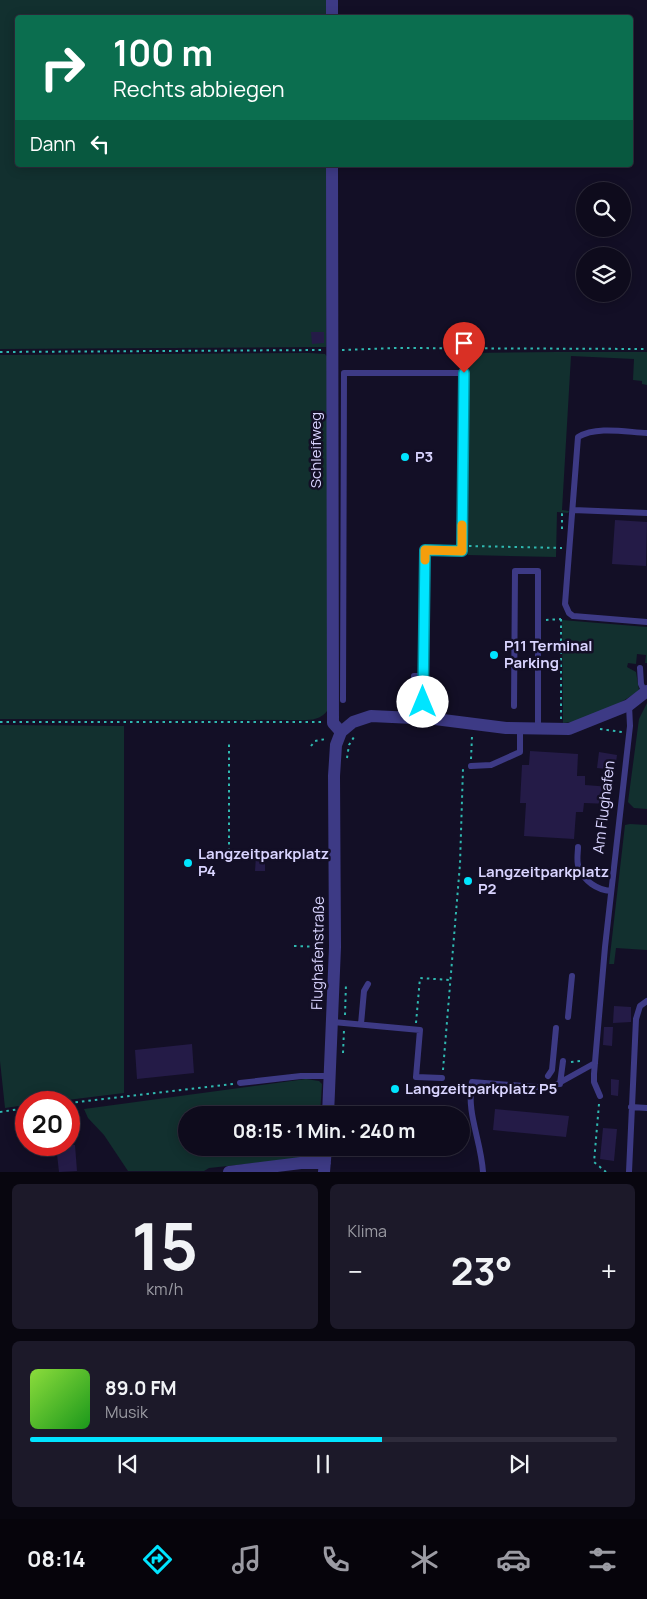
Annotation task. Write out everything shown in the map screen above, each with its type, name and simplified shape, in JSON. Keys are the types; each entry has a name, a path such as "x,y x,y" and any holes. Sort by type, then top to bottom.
{"street":[{"path":"332,0 332,15"},
{"name":"Schleifweg","path":"332,167 337,728"},
{"path":"337,728 371,716 418,718 520,728 576,728 629,705 646,692"},
{"name":"Flughafenstraße","path":"328,1106 333,1022 334,776 337,728"},
{"path":"229,1172 289,1164 324,1167"}],"lane":[{"path":"343,700 344,373 464,373 462,551 425,550 423,676 418,718"},
{"path":"647,433 597,431 586,432 578,437 565,604 569,613 573,616 647,622"},
{"path":"573,512 647,513"},
{"path":"514,706 515,572 538,571 538,729"},
{"path":"640,668 641,684 646,692"},
{"path":"418,718 414,676 423,676"},
{"name":"Am Flughafen","path":"599,1098 594,1082 595,1063 611,891 630,726 629,705"},
{"path":"471,766 491,765 520,752 520,728"},
{"path":"578,847 578,867 589,883 611,891"},
{"path":"568,1018 572,976"},
{"path":"361,1024 364,991 368,984"},
{"path":"629,1172 636,1019 640,1006 647,1001"},
{"path":"333,1022 420,1030 416,1077 442,1078"},
{"path":"548,1076 552,1070 556,1028"},
{"path":"560,1084 566,1061"},
{"path":"483,1172 479,1140 469,1097 472,1082 550,1088 595,1063"},
{"path":"240,1083 301,1076 330,1076"},
{"path":"631,1107 647,1108"}],"path":[{"path":"0,352 396,348 647,349"},
{"path":"562,531 562,514 573,512"},
{"path":"462,546 562,548 562,540"},
{"path":"561,610 561,725"},
{"path":"538,620 561,620"},
{"path":"0,722 337,728"},
{"path":"471,766 472,724"},
{"path":"347,762 349,746 356,736"},
{"path":"311,746 315,741 321,739"},
{"path":"229,744 229,864"},
{"path":"442,1078 460,864 463,766"},
{"path":"294,946 325,947"},
{"path":"415,1029 420,978 450,980"},
{"path":"566,1061 581,1061 586,1058"},
{"path":"80,1102 240,1083"},
{"path":"599,1098 594,1162 606,1172"},
{"path":"0,1112 15,1110"}],"green space":[{"path":"0,0 329,0 329,15 15,15 15,167 329,167 326,347 0,349"},
{"path":"647,352 647,385 642,384 642,381 633,380 634,359 571,356 562,510 569,511 568,513 557,512 556,557 468,555 469,353"},
{"path":"325,354 328,358 327,711 324,715 316,719 307,720 0,719 0,355"},
{"path":"562,620 647,627 647,663 645,663 646,655 637,654 636,664 628,663 627,667 636,672 639,690 602,712 573,722 563,723"},
{"path":"647,703 647,809 634,808 628,802 639,719"},
{"path":"0,725 124,726 124,1093 80,1098 80,1091 15,1091 15,1107 5,1108 0,1061"},
{"path":"625,825 647,825 647,950 616,948 614,964 609,964"},
{"path":"306,1079 319,1081 322,1084 321,1106 178,1106 178,1156 306,1156 209,1168 204,1171 128,1171 104,1135 88,1118 84,1109"}],"building":[{"path":"311,332 324,332 324,343 312,344"},
{"path":"615,520 647,522 646,566 612,564"},
{"path":"530,751 578,754 577,776 585,776 585,785 611,787 610,804 584,803 583,812 576,812 574,839 524,836 526,803 520,803 522,765 529,765"},
{"path":"599,752 617,755 615,770 597,768"},
{"path":"256,856 265,856 265,871 255,871"},
{"path":"614,1006 631,1007 631,1022 613,1023"},
{"path":"604,1027 613,1027 612,1046 603,1045"},
{"path":"192,1044 194,1073 137,1079 135,1050"},
{"path":"611,1079 619,1080 618,1096 611,1095"},
{"path":"495,1109 569,1116 566,1137 493,1130"},
{"path":"603,1128 617,1129 614,1161 600,1159"},
{"path":"57,1156 76,1156 77,1171 59,1172"}],"slow traffic":[{"path":"425,560 425,550 462,551 462,525"}],"place":[{"name":"P3","path":"405,457"},
{"name":"P11 Terminal Parking","path":"494,655"},
{"name":"Langzeitparkplatz P4","path":"188,863"},
{"name":"Langzeitparkplatz P2","path":"468,881"},
{"name":"Langzeitparkplatz P5","path":"395,1089"}],"route":[{"path":"423,702 425,550 462,551 464,373"}]}
